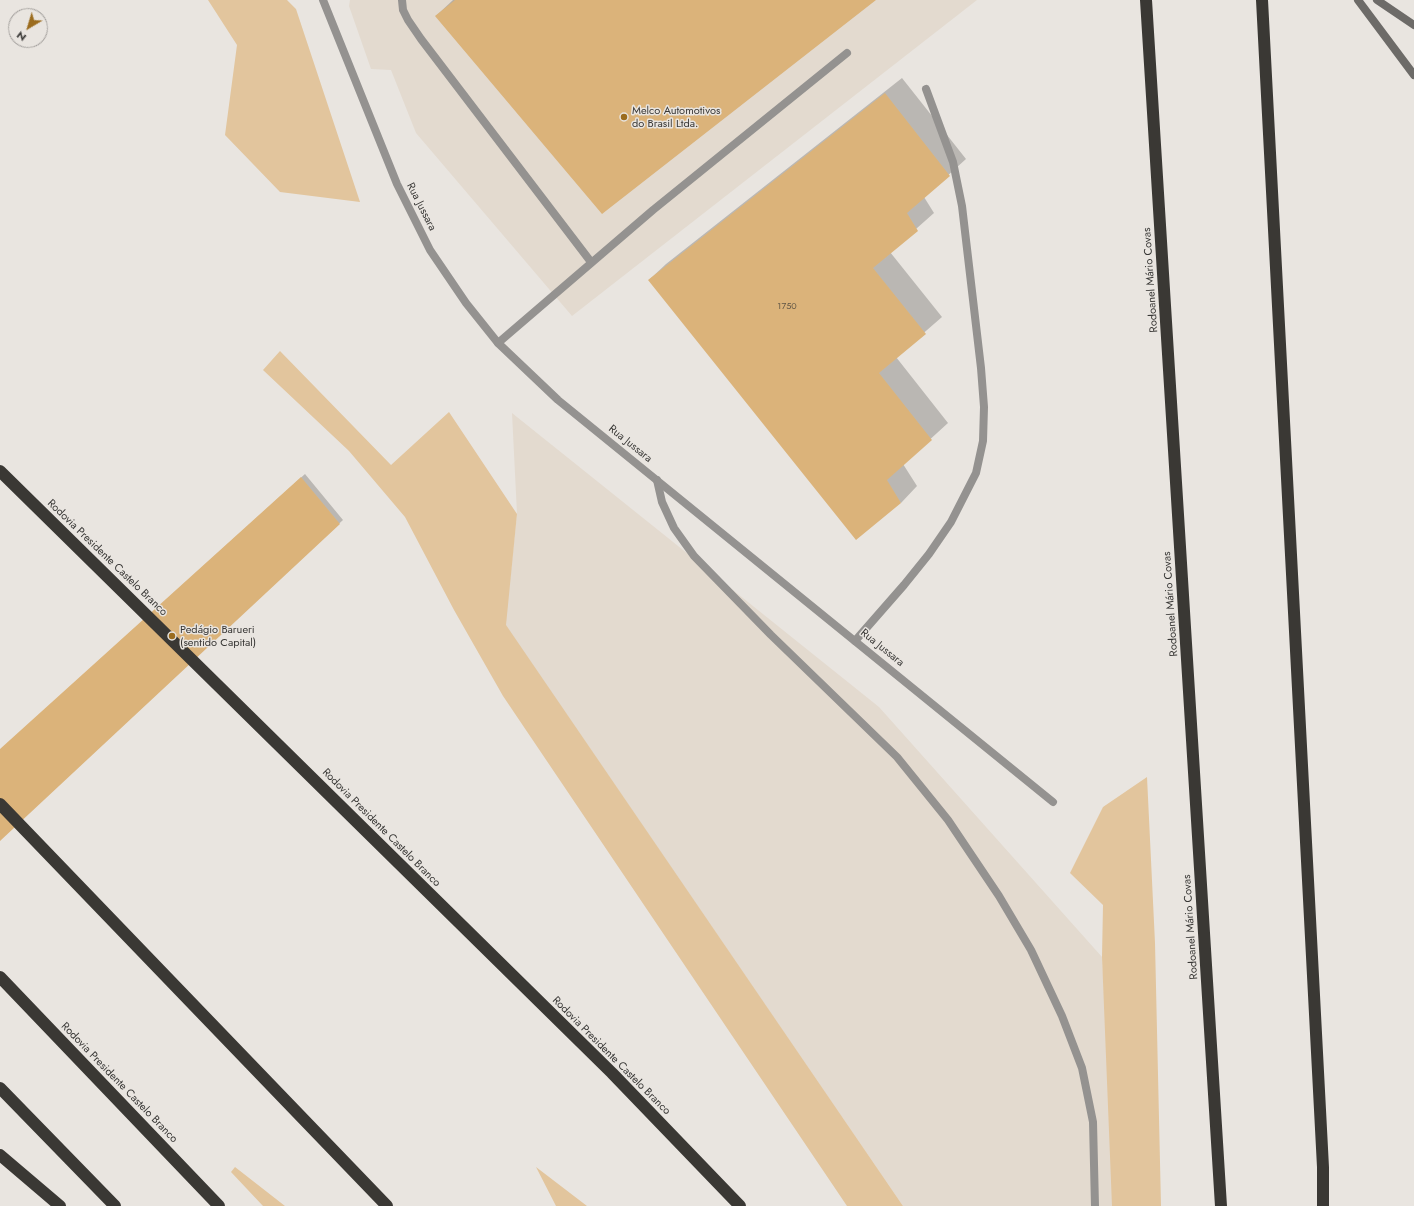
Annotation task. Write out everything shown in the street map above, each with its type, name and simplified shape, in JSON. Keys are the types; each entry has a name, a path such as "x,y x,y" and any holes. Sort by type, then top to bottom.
{"highway":[{"name":"Rodoanel Mário Covas","path":"1146,0 1221,1206"},
{"path":"1262,0 1323,1167 1323,1206"},
{"name":"Rodovia Presidente Castelo Branco","path":"0,471 612,1073 740,1206"},
{"path":"0,804 387,1206"},
{"name":"Rodovia Presidente Castelo Branco","path":"0,977 219,1206"},
{"path":"0,1088 116,1206"},
{"path":"0,1155 60,1206"}],"main road":[{"path":"1358,0 1414,75"},
{"path":"1377,0 1414,25"}],"street":[{"name":"Rua Jussara","path":"323,0 397,184 430,250 466,303 498,343 558,400 1053,802"},
{"path":"402,0 403,10 421,39 592,262"},
{"path":"498,343 653,210 847,53"},
{"path":"855,641 929,554 951,522 976,474 983,441 984,407 981,368 962,206 953,162 926,89"},
{"path":"657,480 662,502 674,528 694,556 772,635 897,757 948,820 999,896 1031,950 1062,1016 1082,1068 1093,1122 1095,1206"}],"shaded area":[{"path":"208,0 287,0 296,9 360,202 280,192 225,135 237,45"},
{"path":"350,0 977,0 572,316 416,133 391,70 371,69 349,6"},
{"path":"280,351 391,465 449,412 517,514 506,625 903,1206 847,1206 503,696 454,610 405,517 349,451 263,370"},
{"path":"512,413 879,707 1102,957 1116,1206 903,1206 505,625 517,514"},
{"path":"1147,777 1155,943 1161,1206 1112,1206 1102,957 1103,905 1070,873 1103,807"},
{"path":"235,1167 285,1206 263,1206 231,1172"},
{"path":"536,1167 587,1206 556,1206"}],"building":[{"name":"Melco Automotivos do Brasil Ltda.","path":"455,0 876,0 602,214 435,16"},
{"path":"885,93 950,176 907,213 918,231 873,268 926,334 879,373 932,440 887,480 901,503 856,540 648,280"},
{"name":"Pedágio Barueri (sentido Capital)","path":"301,477 340,524 0,841 0,749"}],"place":[{"name":"Melco Automotivos do Brasil Ltda.","path":"624,117"},
{"name":"Pedágio Barueri (sentido Capital)","path":"172,636"}]}
